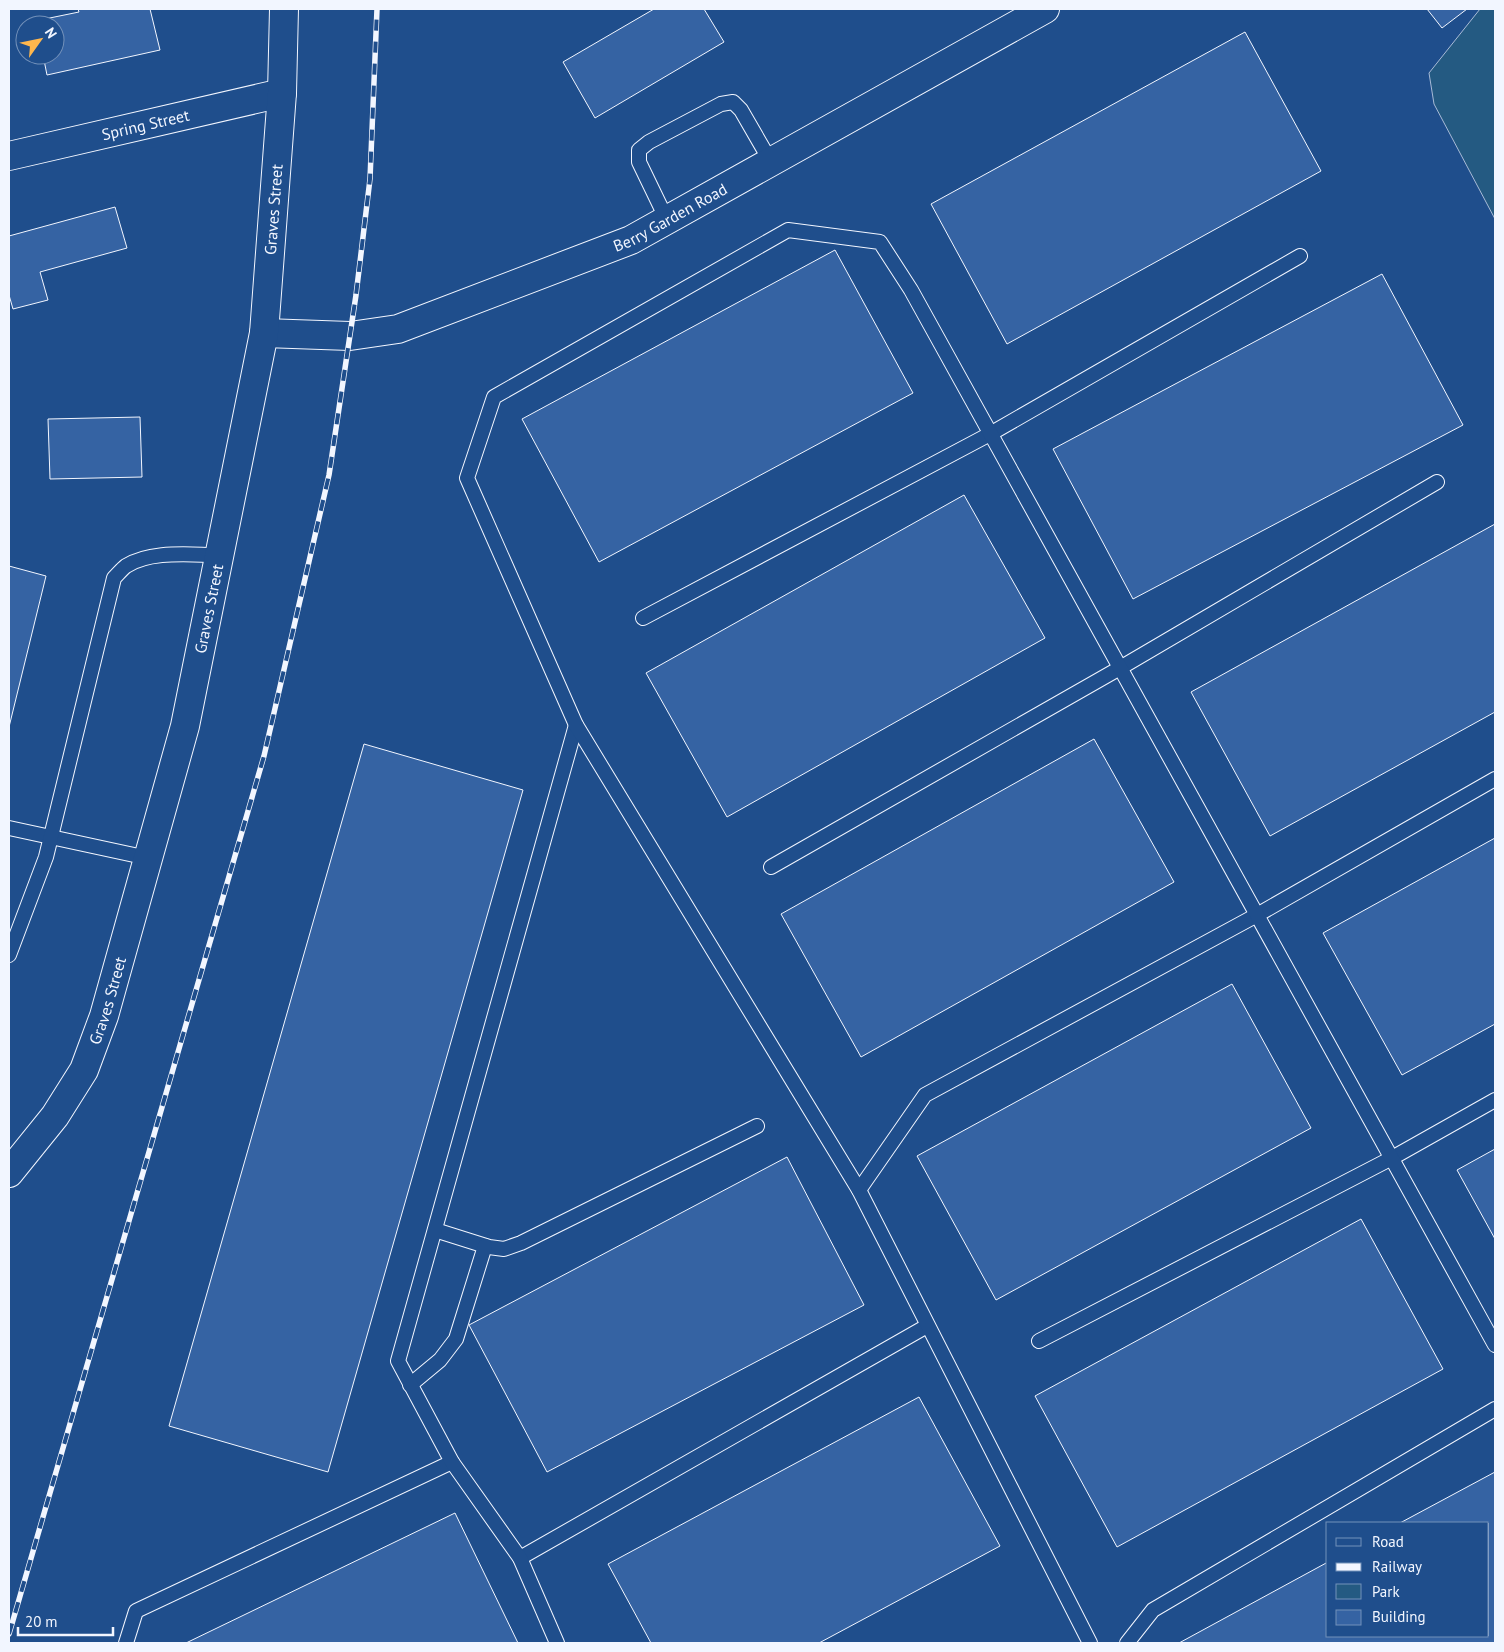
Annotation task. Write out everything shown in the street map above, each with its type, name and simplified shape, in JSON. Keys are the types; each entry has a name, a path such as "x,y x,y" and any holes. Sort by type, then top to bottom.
{"street":[{"name":"Graves Street","path":"9,1173 55,1116 84,1070 104,1016 184,726 264,333 282,93 284,9"},
{"name":"Berry Garden Road","path":"264,333 350,336 398,329 631,240 1045,9"},
{"name":"Spring Street","path":"9,156 282,93"}],"lane":[{"path":"667,220 639,162 639,150 649,142 721,104 733,102 741,110 771,162"},
{"path":"1090,1643 859,1190 576,725 467,478 494,397 788,230 880,242 910,290 1495,1345"},
{"path":"643,618 990,434 1300,256"},
{"path":"771,867 1120,668 1437,482"},
{"path":"9,955 46,857 114,578 126,566 164,554 219,556"},
{"path":"557,1643 520,1558 452,1462 398,1361 576,725"},
{"path":"859,1190 925,1095 1257,915 1495,779"},
{"path":"9,828 148,858"},
{"path":"1039,1340 1392,1158 1495,1100"},
{"path":"435,1230 485,1246 504,1249 521,1243 757,1126"},
{"path":"410,1385 440,1360 456,1339 485,1246"},
{"path":"520,1558 927,1326"},
{"path":"1127,1643 1153,1610 1495,1409"},
{"path":"126,1643 136,1611 452,1462"}],"green space":[{"path":"1480,9 1495,9 1495,219 1434,104 1429,73"}],"building":[{"path":"78,9 150,9 160,50 47,75 45,65 65,65 64,15 79,12"},
{"path":"654,9 704,9 724,42 595,118 563,62"},
{"path":"1427,9 1467,9 1442,28"},
{"path":"1245,32 1321,171 1007,344 931,204"},
{"path":"115,207 127,248 40,272 48,300 13,309 9,295 9,236"},
{"path":"835,250 913,393 599,562 522,419"},
{"path":"1382,274 1463,425 1133,599 1053,449"},
{"path":"140,417 142,477 50,479 48,419"},
{"path":"964,495 1045,638 727,817 646,673"},
{"path":"1495,524 1495,712 1270,836 1191,692"},
{"path":"9,566 46,576 9,727"},
{"path":"1094,739 1174,882 861,1057 781,914"},
{"path":"364,744 523,790 328,1472 169,1426"},
{"path":"1495,838 1495,1024 1402,1075 1323,933"},
{"path":"1232,984 1311,1128 996,1300 917,1156"},
{"path":"1495,1149 1495,1239 1457,1170"},
{"path":"787,1157 864,1305 547,1472 469,1325"},
{"path":"1361,1219 1443,1369 1117,1547 1035,1396"},
{"path":"919,1397 1000,1546 819,1643 651,1643 608,1564"},
{"path":"1495,1472 1495,1643 1179,1643 1326,1563 1326,1637 1489,1637 1489,1522 1402,1522"},
{"path":"455,1513 518,1643 186,1643"}],"railway":[{"path":"9,1634 264,756 329,475 356,295 370,179 377,9"}]}
